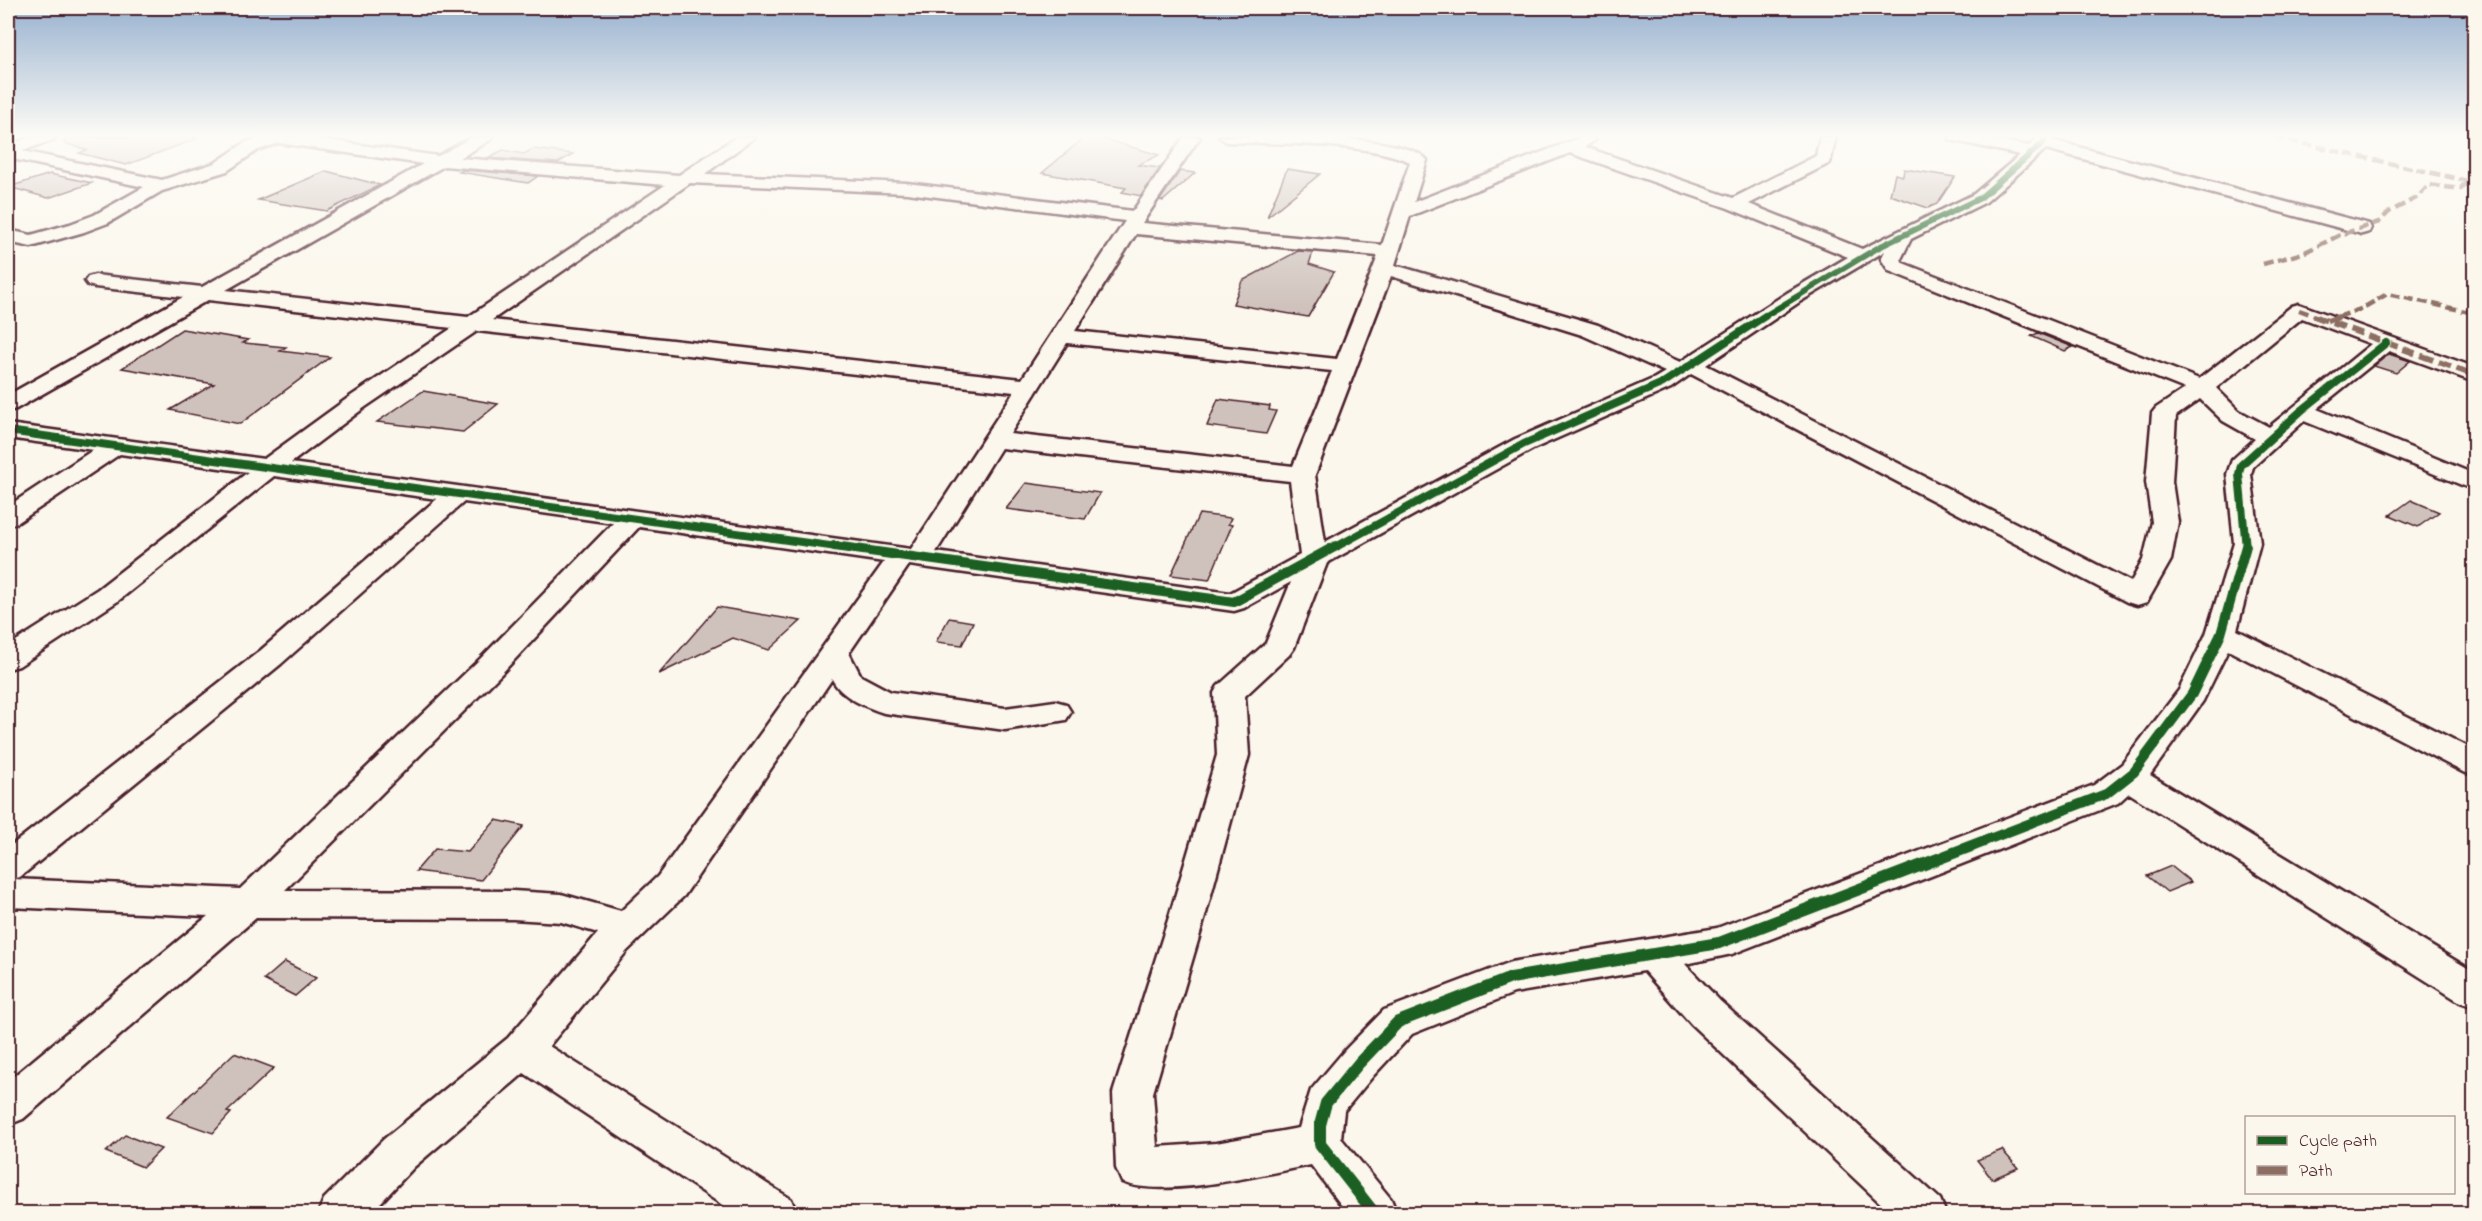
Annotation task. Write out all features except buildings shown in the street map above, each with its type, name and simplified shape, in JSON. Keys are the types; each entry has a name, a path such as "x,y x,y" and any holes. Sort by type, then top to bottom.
{"street":[{"path":"8,236 31,241 77,228 100,219 146,194"},
{"path":"8,404 382,194"},
{"path":"8,659 108,595 267,469 356,403 663,194"},
{"path":"947,194 1387,260 1590,330 1686,368 2137,596 2157,560 2166,522 2159,482 2164,413 2202,388 2299,310 2475,375"},
{"path":"340,1214 399,1153 522,1050 627,927 671,886 834,653 910,558 996,440 1153,194"},
{"path":"1320,1144 1216,1163 1137,1168 1133,1094 1187,917 1233,754 1229,693 1279,648 1314,560 1302,475 1387,260 1408,194"},
{"path":"1402,213 1450,194"},
{"path":"1705,194 1863,256"},
{"path":"1734,204 1754,194"},
{"path":"8,432 1234,602 1524,444 1663,383 1794,297 1863,256 1984,194"},
{"path":"2232,194 2362,228"},
{"path":"1903,235 1891,259 1896,267 2202,388 2231,416 2271,438"},
{"path":"95,281 1029,387"},
{"path":"1062,336 1346,366"},
{"path":"1375,1214 1320,1144 1320,1125 1326,1103 1359,1063 1398,1022 1511,978 1719,943 2106,794 2128,777 2192,694 2222,634 2247,543 2239,474 2241,465 2301,411 2386,343"},
{"path":"2301,411 2475,483"},
{"path":"996,440 1302,475"},
{"path":"8,517 114,447"},
{"path":"8,867 271,657 457,495"},
{"path":"8,1106 248,904 491,666 632,519"},
{"path":"2222,634 2475,764"},
{"path":"834,653 849,683 884,702 1005,719 1055,712"},
{"path":"2128,777 2475,991"},
{"path":"8,893 248,904 513,905 561,908 627,927"},
{"path":"1652,954 1706,1014 1924,1214"},
{"path":"522,1050 775,1214"}],"marked path":[{"path":"2263,264 2303,253 2340,235 2379,222 2389,212 2421,194"},
{"path":"2327,321 2361,309 2387,294 2474,313"},
{"path":"2299,310 2474,375"}],"cycle path":[{"path":"8,431 1234,602 1524,444 1663,383 1794,297 1879,247 1985,194"},
{"path":"1375,1214 1320,1144 1320,1125 1326,1103 1359,1063 1398,1022 1511,978 1719,943 2106,794 2134,772 2192,694 2221,634 2247,543 2239,474 2241,465 2301,411 2386,343"}]}
